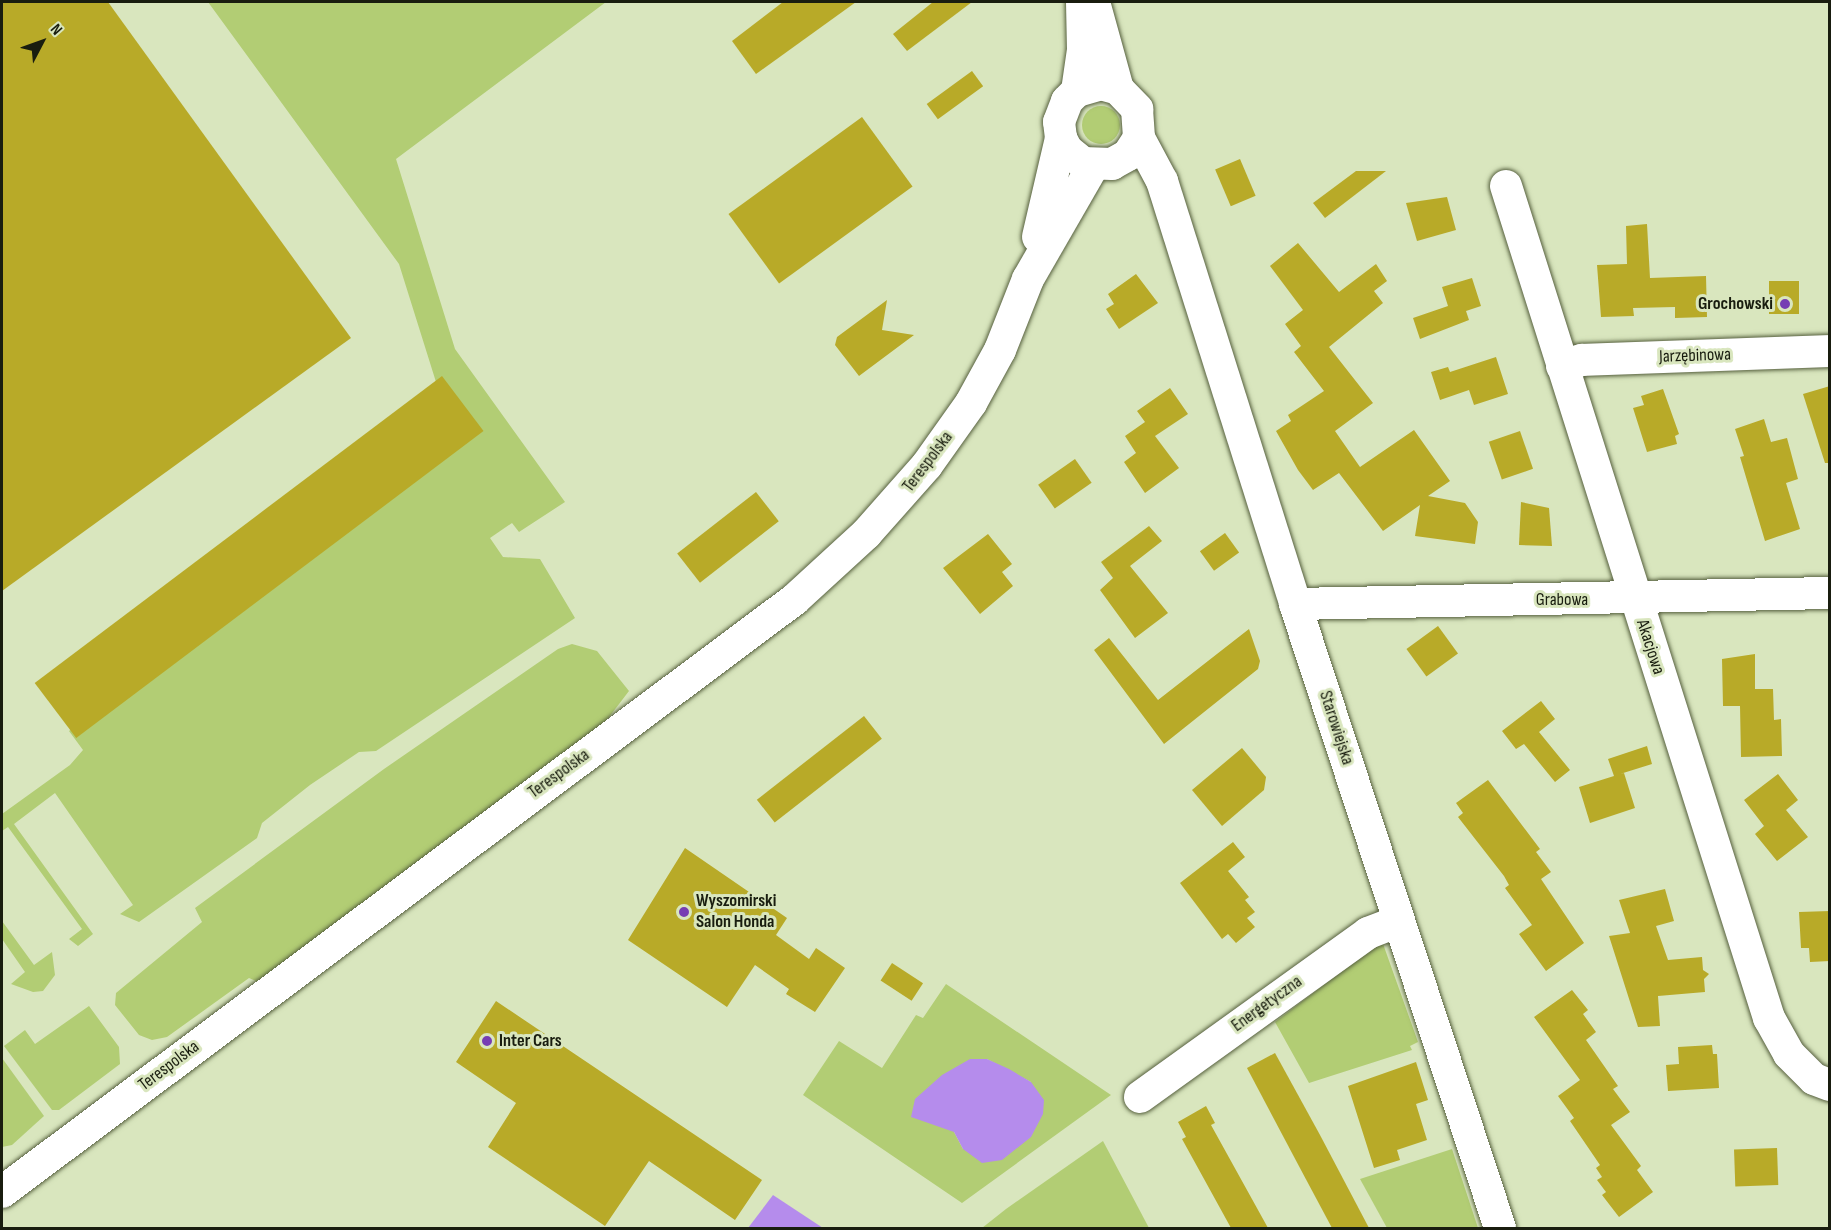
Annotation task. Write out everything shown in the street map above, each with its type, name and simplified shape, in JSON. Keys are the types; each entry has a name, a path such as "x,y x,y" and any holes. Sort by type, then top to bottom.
{"street":[{"path":"1082,2 1083,50 1077,91 1062,112 1061,138 1076,159 1103,165 1128,155 1139,138 1137,109 1118,88 1094,2"},
{"path":"1077,91 1101,84 1118,88"},
{"name":"Terespolska","path":"2,1192 794,600 866,534 927,465 972,403 1000,350 1028,279 1061,138"},
{"name":"Starowiejska","path":"1139,138 1162,181 1174,226 1295,604 1500,1228"},
{"name":"Starowiejska","path":"1103,165 1142,183 1174,226"},
{"name":"Terespolska","path":"1028,279 1103,165"},
{"name":"Akacjowa","path":"1506,186 1769,1018 1789,1054 1814,1079 1830,1085"},
{"name":"Jarzębinowa","path":"1562,366 1582,360 1830,351"},
{"name":"Grabowa","path":"1295,604 1635,599 1830,593"},
{"name":"Energetyczna","path":"1140,1097 1368,933 1399,921"}],"green space":[{"path":"208,2 606,2 396,159 455,349 565,502 519,532 512,523 490,538 503,557 540,559 575,618 376,751 359,752 310,785 262,823 257,838 139,922 120,914 133,905 55,793 14,824 93,934 78,946 69,939 82,929 8,827 2,831 2,814 70,765 83,750 69,731 457,449 399,264"},
{"path":"1101,106 1115,111 1120,125 1115,139 1101,144 1087,139 1082,125 1087,111"},
{"path":"572,644 597,651 629,691 606,721 258,982 249,978 167,1037 152,1040 139,1035 115,1005 116,993 202,922 195,908 384,769 558,649"},
{"path":"2,921 34,965 52,952 55,975 43,991 33,992 11,984 25,972 2,939"},
{"path":"1382,941 1418,1042 1410,1046 1412,1050 1309,1083 1275,1022"},
{"path":"946,984 1111,1095 962,1203 803,1095 839,1041 882,1068 916,1015 923,1018","holes":["987,1059 1031,1082 963,1149 954,1132"]},
{"path":"89,1006 119,1047 120,1064 59,1110 52,1110 4,1046 25,1030 35,1044"},
{"path":"2,1058 44,1116 12,1145 2,1147"},
{"path":"1103,1141 1149,1228 982,1228 1006,1209"},
{"path":"1452,1149 1478,1228 1387,1228 1360,1179"}],"shaded area":[{"path":"970,1059 987,1059 1009,1069 1031,1082 1044,1100 1043,1114 1031,1137 1002,1160 982,1163 963,1149 954,1132 911,1117 915,1099 942,1075"},
{"path":"773,1195 823,1228 748,1228"}],"building":[{"path":"2,2 108,2 351,338 2,591"},
{"path":"783,2 856,2 756,74 732,41"},
{"path":"933,2 972,2 907,51 893,34"},
{"path":"972,71 983,86 938,119 927,104"},
{"path":"862,117 913,187 779,284 729,214"},
{"path":"1240,159 1256,196 1231,206 1215,170"},
{"path":"1356,171 1386,171 1325,218 1313,203"},
{"path":"1447,197 1456,230 1417,241 1406,203"},
{"path":"1647,224 1650,278 1706,276 1707,317 1675,318 1675,307 1633,308 1634,316 1601,317 1597,265 1627,264 1626,226"},
{"path":"1298,243 1339,292 1376,264 1387,281 1374,291 1383,303 1329,347 1373,403 1335,431 1360,467 1414,430 1450,481 1428,496 1465,503 1478,522 1475,544 1415,536 1420,505 1383,531 1339,473 1313,490 1298,470 1276,431 1291,421 1288,415 1324,391 1294,352 1301,346 1285,324 1303,310 1270,266"},
{"path":"1136,274 1158,303 1119,329 1106,309 1114,304 1108,294"},
{"path":"1472,278 1481,306 1466,311 1469,320 1420,339 1413,318 1448,306 1442,287"},
{"name":"Grochowski","path":"1769,281 1799,281 1799,314 1769,314"},
{"path":"887,300 882,330 914,335 859,376 835,345 837,337"},
{"path":"1496,357 1508,394 1474,405 1469,390 1440,400 1431,372 1448,367 1450,372"},
{"path":"442,376 484,431 76,738 35,683"},
{"path":"1830,386 1830,463 1825,463 1803,394"},
{"path":"1170,388 1188,414 1155,436 1179,468 1145,493 1124,462 1136,453 1125,436 1145,422 1137,411"},
{"path":"1663,389 1679,434 1675,436 1677,444 1647,452 1633,408 1644,405 1641,396"},
{"path":"1764,419 1771,442 1787,438 1798,479 1786,483 1800,529 1765,541 1740,457 1744,456 1735,429"},
{"path":"1520,431 1533,469 1502,480 1489,442"},
{"path":"1075,459 1092,483 1055,509 1038,485"},
{"path":"756,492 779,521 700,583 677,554"},
{"path":"1521,502 1549,508 1552,546 1519,545"},
{"path":"1149,526 1162,541 1130,566 1168,613 1135,638 1100,590 1113,578 1101,562"},
{"path":"1225,533 1239,552 1214,571 1200,551"},
{"path":"988,534 1012,564 1002,572 1013,586 980,614 943,568"},
{"path":"1438,626 1458,654 1426,676 1406,649"},
{"path":"1249,629 1260,661 1258,669 1164,744 1094,650 1109,638 1158,700"},
{"path":"1755,654 1755,689 1773,689 1774,720 1781,719 1782,756 1741,757 1740,706 1723,706 1722,659"},
{"path":"1541,701 1555,719 1539,732 1570,770 1555,782 1524,744 1516,749 1502,731"},
{"path":"864,716 882,739 775,823 757,800"},
{"path":"1647,746 1652,764 1620,774 1624,773 1635,808 1590,823 1579,787 1614,776 1608,759"},
{"path":"1242,748 1266,777 1264,790 1222,826 1192,790"},
{"path":"1778,774 1798,800 1786,810 1808,837 1777,861 1755,834 1764,826 1744,800"},
{"path":"1488,780 1540,849 1536,852 1551,872 1541,879 1584,943 1546,971 1519,934 1532,925 1505,888 1509,885 1504,876 1458,817 1463,813 1456,803"},
{"path":"1233,842 1245,857 1228,871 1249,897 1245,900 1255,912 1247,918 1255,927 1236,943 1228,934 1222,939 1180,883"},
{"path":"685,848 787,918 776,935 809,959 816,948 845,968 815,1012 786,994 789,989 755,965 727,1007 628,940"},
{"path":"1665,889 1674,921 1656,926 1668,960 1702,957 1703,970 1709,974 1704,979 1705,992 1658,996 1660,1026 1638,1027 1609,936 1630,933 1619,900"},
{"path":"1830,911 1830,961 1810,962 1809,948 1801,948 1799,912"},
{"path":"892,963 923,983 912,1001 881,981"},
{"path":"1572,990 1588,1010 1583,1014 1596,1032 1586,1040 1618,1086 1613,1089 1630,1112 1611,1125 1641,1166 1637,1170 1653,1192 1619,1217 1602,1195 1606,1192 1597,1180 1602,1177 1596,1168 1600,1165 1570,1121 1574,1118 1558,1096 1580,1080 1534,1017"},
{"path":"496,1001 762,1180 735,1220 649,1161 605,1226 488,1147 516,1103 456,1062"},
{"path":"1712,1045 1713,1054 1717,1054 1719,1088 1668,1091 1666,1065 1679,1064 1678,1047"},
{"path":"1275,1053 1369,1228 1332,1228 1247,1068"},
{"path":"1416,1062 1428,1100 1416,1104 1427,1140 1397,1150 1400,1160 1374,1168 1348,1086"},
{"path":"1206,1106 1215,1123 1211,1125 1268,1228 1231,1228 1182,1139 1186,1137 1178,1122"},
{"path":"1777,1148 1778,1185 1735,1186 1734,1150"}],"place":[{"name":"Grochowski","path":"1785,304"},
{"name":"Wyszomirski Salon Honda","path":"684,912"},
{"name":"Inter Cars","path":"487,1041"}]}
